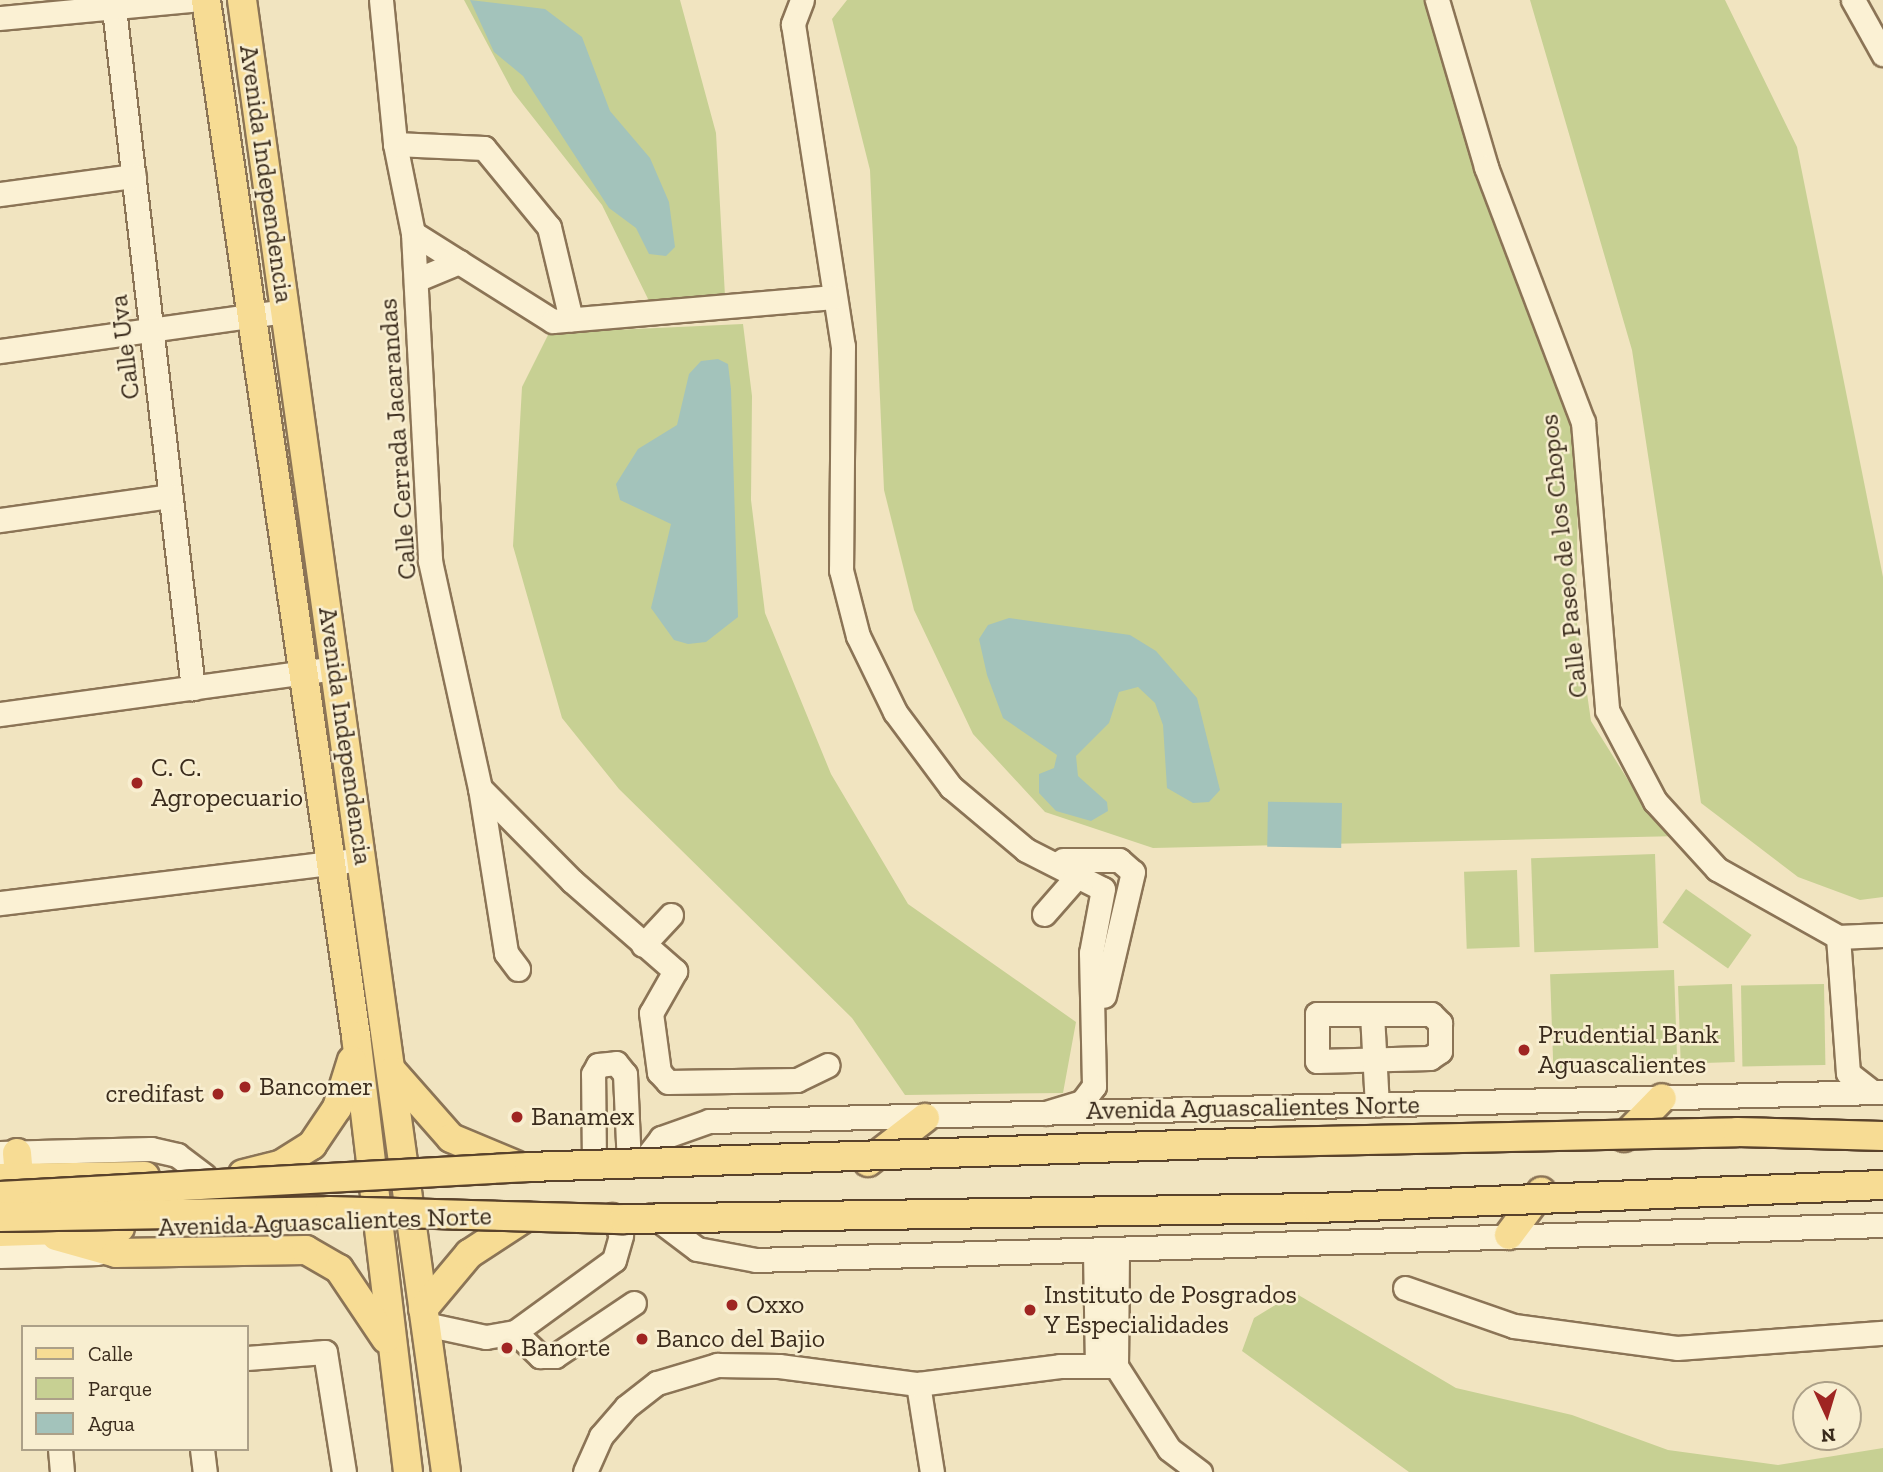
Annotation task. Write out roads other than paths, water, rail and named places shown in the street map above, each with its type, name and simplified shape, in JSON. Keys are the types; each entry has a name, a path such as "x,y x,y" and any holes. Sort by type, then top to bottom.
{"main road":[{"name":"Avenida Independencia","path":"206,0 328,864 356,1036 408,1472"},
{"name":"Avenida Independencia","path":"242,0 446,1472"},
{"path":"243,1174 280,1165 312,1146 344,1093 356,1036"},
{"path":"392,1071 451,1138 481,1156 523,1166 1285,1141 1737,1132 1883,1134"},
{"path":"1624,1137 1662,1098"},
{"path":"868,1162 925,1118"},
{"name":"Avenida Aguascalientes Norte","path":"6,1173 204,1175 404,1171 594,1163 868,1162 1624,1137 1883,1134"},
{"path":"6,1173 489,1157 523,1166"},
{"path":"0,1217 329,1212 624,1219 1317,1208 1883,1184"},
{"name":"Avenida Aguascalientes Norte","path":"0,1232 377,1220 411,1222 527,1216 1883,1184"},
{"path":"1509,1235 1541,1192"},
{"path":"424,1317 469,1254 527,1216"},
{"path":"44,1231 116,1253 318,1254 348,1278 393,1350"}],"street":[{"path":"0,18 114,4 189,0"},
{"path":"382,0 395,144 413,233 546,318 571,319 834,297"},
{"path":"802,0 793,24 843,346 841,570 858,636 895,712 951,787 1001,832 1043,858 1096,881 1104,896 1091,953 1094,1086 1082,1102 1046,1113"},
{"name":"Calle Paseo de los Chopos","path":"1437,0 1486,167 1583,422 1607,710 1655,802 1717,869 1838,937"},
{"path":"1853,0 1883,54"},
{"name":"Calle Uva","path":"114,4 193,688"},
{"path":"395,144 484,148 549,227 571,319"},
{"path":"0,194 134,176"},
{"name":"Calle Cerrada Jacarandas","path":"413,233 430,561 480,788 506,953 518,969"},
{"path":"416,280 459,262"},
{"path":"0,351 285,311"},
{"path":"0,520 170,496"},
{"path":"0,714 336,668"},
{"path":"480,788 675,973 651,1013 659,1072 668,1082 797,1080 828,1065"},
{"path":"0,903 362,858"},
{"path":"1043,858 1119,860 1133,872 1105,976 1107,1094 1123,1102 1198,1108"},
{"path":"1044,914 1079,874"},
{"path":"643,945 671,915"},
{"path":"1878,1092 1853,1080 1844,1056 1838,937 1883,935"},
{"path":"1317,1014 1371,1014 1431,1014 1440,1023 1437,1055 1374,1060 1315,1058 1317,1014"},
{"path":"1371,1014 1377,1105"},
{"path":"1816,1094 1836,1081 1844,1056"},
{"path":"594,1163 593,1074 598,1065 616,1063 625,1074 635,1164"},
{"name":"Avenida Aguascalientes Norte","path":"635,1164 661,1138 709,1121 925,1118 1198,1108 1878,1092"},
{"path":"649,1213 696,1249 756,1260 1106,1252 1509,1235 1883,1225"},
{"path":"424,1317 486,1337 515,1332 614,1260 621,1235 612,1215"},
{"path":"1106,1252 1106,1366 1169,1449 1200,1472"},
{"path":"0,1256 116,1253"},
{"path":"1405,1288 1514,1326 1677,1348 1883,1333"},
{"path":"515,1332 540,1356 555,1356 635,1303"},
{"path":"248,1358 326,1352 344,1472"},
{"path":"586,1472 601,1436 626,1407 657,1384 717,1365 779,1366 918,1384 1106,1366"},
{"path":"918,1384 932,1472"},
{"path":"60,1451 62,1472"},
{"path":"202,1451 205,1472"}],"water":[{"path":"470,0 545,9 582,37 610,111 650,158 669,202 675,247 666,256 649,254 636,228 609,208 523,76 494,52"},
{"path":"718,359 728,364 731,389 738,617 706,642 688,644 674,640 651,608 671,524 620,500 616,484 638,449 677,425 689,374 701,361"},
{"path":"1009,618 1130,635 1156,651 1197,698 1220,790 1209,802 1193,803 1167,788 1163,725 1155,703 1138,687 1119,692 1109,723 1076,756 1078,776 1107,802 1108,811 1091,821 1056,811 1039,793 1039,774 1054,768 1057,755 1003,718 987,675 979,639 988,625"},
{"path":"1268,802 1342,803 1341,848 1267,847"}],"place":[{"name":"C. C. Agropecuario","path":"137,783"},
{"name":"Prudential Bank Aguascalientes","path":"1524,1050"},
{"name":"Bancomer","path":"245,1087"},
{"name":"credifast","path":"218,1094"},
{"name":"Banamex","path":"517,1117"},
{"name":"Oxxo","path":"732,1305"},
{"name":"Instituto de Posgrados Y Especialidades","path":"1030,1310"},
{"name":"Banco del Bajio","path":"642,1339"},
{"name":"Banorte","path":"507,1348"}]}
